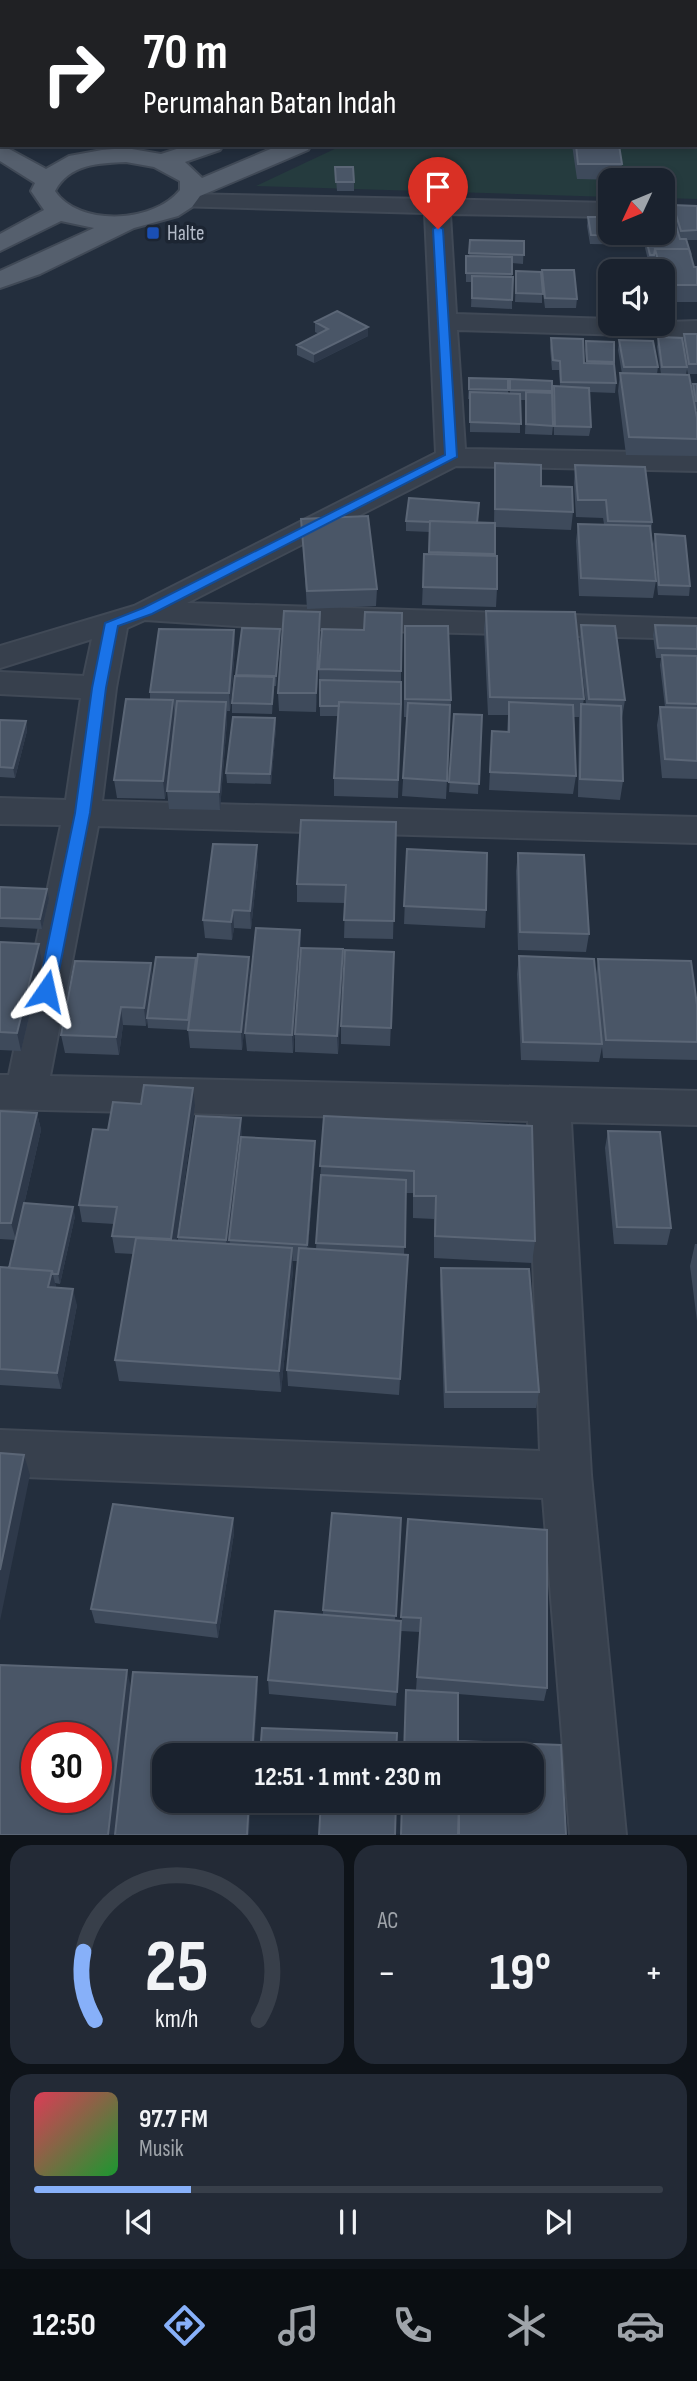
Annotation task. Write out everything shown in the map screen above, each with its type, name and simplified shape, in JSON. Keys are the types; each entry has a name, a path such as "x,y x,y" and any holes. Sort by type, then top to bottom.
{"main road":[{"path":"73,147 91,158"},
{"path":"165,161 206,147"},
{"path":"0,280 31,269 125,223 169,211 188,196 296,147"},
{"path":"0,151 47,180"},
{"path":"125,223 80,219 59,212 47,202 43,191 47,180 58,170 91,158 126,155 165,161 183,170 191,180 188,196"},
{"path":"0,244 59,212"}],"street":[{"path":"188,196 437,206 598,209"},
{"path":"437,206 451,457"},
{"path":"444,321 697,329"},
{"path":"0,657 147,611 451,457 697,462"},
{"path":"147,611 267,618 697,629"},
{"path":"112,623 99,688 82,813 13,1092 697,1108"},
{"path":"0,683 99,688"},
{"path":"0,811 697,830"},
{"path":"549,1104 566,1475 598,1835"},
{"path":"0,1453 566,1475"}],"green space":[{"path":"339,147 697,147 697,199 676,198 676,168 598,168 598,197 256,186"}],"building":[{"path":"576,147 619,147 622,164 578,164"},
{"path":"335,167 353,167 354,182 336,182"},
{"path":"676,205 697,206 697,230 681,231"},
{"path":"588,217 598,217 598,235 591,235"},
{"path":"676,226 680,239 686,239 691,255 689,249 655,249 654,255 650,255 648,245 676,245"},
{"path":"470,240 524,241 524,255 469,253"},
{"path":"655,249 689,249 694,267 697,267 697,285 675,285 675,259 658,259"},
{"path":"466,256 512,257 512,274 466,273"},
{"path":"542,270 574,270 577,299 545,298"},
{"path":"516,271 541,272 543,294 516,293"},
{"path":"472,276 513,277 512,300 472,298"},
{"path":"337,311 368,327 314,354 297,345 328,329 315,322"},
{"path":"684,334 697,334 697,364 689,364"},
{"path":"658,337 682,338 687,367 662,367"},
{"path":"551,338 583,339 584,363 614,364 616,383 561,382 560,361 553,360"},
{"path":"619,340 653,341 658,367 624,367"},
{"path":"586,341 614,342 614,362 587,361"},
{"path":"620,373 689,375 697,418 697,439 629,437"},
{"path":"469,378 508,379 508,390 469,389"},
{"path":"510,379 552,381 552,391 510,390"},
{"path":"693,384 697,384 697,401 696,401"},
{"path":"554,386 589,388 591,427 555,426"},
{"path":"470,392 520,394 521,424 470,422"},
{"path":"526,392 552,393 553,426 526,424"},
{"path":"495,463 541,465 541,486 572,487 573,512 495,509"},
{"path":"575,465 645,467 652,522 608,521 606,500 578,500"},
{"path":"409,498 479,503 477,523 406,521"},
{"path":"368,516 377,589 307,591 301,519"},
{"path":"430,521 495,523 495,554 429,552"},
{"path":"578,524 650,526 656,581 581,578"},
{"path":"655,534 685,536 690,586 659,585"},
{"path":"424,554 497,556 497,589 423,587"},
{"path":"284,611 320,612 316,693 278,693"},
{"path":"486,611 575,612 584,699 490,697"},
{"path":"365,612 402,613 401,671 319,669 322,629 364,630"},
{"path":"581,625 615,626 625,700 589,699"},
{"path":"655,625 697,626 697,649 658,648"},
{"path":"405,626 448,626 451,700 405,699"},
{"path":"242,628 280,629 276,676 236,675"},
{"path":"159,629 234,630 229,693 150,692"},
{"path":"662,655 697,656 697,704 667,703"},
{"path":"235,676 274,677 272,704 232,703"},
{"path":"320,680 401,682 401,704 339,702 339,706 320,706"},
{"path":"126,699 173,700 163,781 114,780"},
{"path":"177,701 226,702 219,792 167,791"},
{"path":"339,702 401,704 398,780 334,778"},
{"path":"509,702 573,705 576,776 490,772 492,731 509,732"},
{"path":"408,703 450,705 447,781 403,778"},
{"path":"581,704 621,706 623,781 580,779"},
{"path":"660,707 697,708 697,761 665,759"},
{"path":"454,714 482,715 479,784 449,782"},
{"path":"233,717 275,718 270,774 226,773"},
{"path":"0,720 26,721 13,768 0,767"},
{"path":"301,820 396,822 394,921 344,920 346,885 297,884"},
{"path":"213,844 257,845 250,911 233,910 231,922 203,920"},
{"path":"407,849 487,853 486,910 404,906"},
{"path":"518,853 584,855 589,934 520,932"},
{"path":"0,887 47,889 40,919 0,918"},
{"path":"256,928 300,930 292,1035 245,1033"},
{"path":"0,942 39,944 17,1033 0,1032"},
{"path":"301,948 343,949 337,1036 295,1034"},
{"path":"345,950 394,952 391,1028 341,1026"},
{"path":"198,954 249,957 241,1032 188,1030"},
{"path":"519,956 594,959 602,1044 523,1042"},
{"path":"156,957 196,958 188,1020 147,1018"},
{"path":"598,959 691,961 697,1005 697,1042 606,1040"},
{"path":"75,961 151,963 144,1008 121,1007 116,1037 61,1035"},
{"path":"144,1085 193,1088 171,1239 112,1236 117,1207 79,1205 93,1129 108,1130 113,1102 141,1104"},
{"path":"0,1111 37,1113 11,1223 0,1223"},
{"path":"196,1116 241,1118 226,1240 178,1237"},
{"path":"324,1116 532,1126 535,1241 435,1236 436,1196 414,1196 414,1171 320,1166"},
{"path":"608,1131 660,1132 671,1228 617,1227"},
{"path":"241,1137 315,1141 307,1245 229,1240"},
{"path":"321,1175 406,1180 405,1247 316,1243"},
{"path":"24,1203 73,1207 58,1274 53,1274 52,1271 9,1268"},
{"path":"136,1238 292,1248 279,1371 115,1360"},
{"path":"299,1248 408,1255 400,1379 287,1370"},
{"path":"0,1267 52,1271 48,1287 73,1289 57,1373 0,1369"},
{"path":"441,1268 529,1269 539,1392 446,1392"},
{"path":"0,1453 24,1455 0,1570"},
{"path":"113,1504 233,1518 216,1623 91,1609"},
{"path":"332,1513 401,1518 396,1616 323,1610"},
{"path":"408,1519 547,1530 547,1688 417,1677 421,1618 401,1617"},
{"path":"275,1611 401,1621 397,1692 268,1680"},
{"path":"0,1665 127,1670 112,1800 112,1722 21,1722 21,1813 111,1813 108,1835 0,1835"},
{"path":"133,1672 257,1677 253,1743 152,1743 152,1813 248,1813 247,1835 115,1835"},
{"path":"406,1690 458,1693 458,1741 510,1743 404,1743"},
{"path":"262,1728 397,1733 397,1743 261,1743"},
{"path":"544,1744 561,1745 566,1835 459,1835 459,1813 544,1813"},
{"path":"320,1813 396,1813 395,1835 319,1835"},
{"path":"402,1813 459,1813 458,1835 401,1835"}],"place":[{"name":"Halte","path":"153,233"}],"route":[{"path":"46,991 82,813 99,688 112,623 147,611 451,457 438,229"}]}
